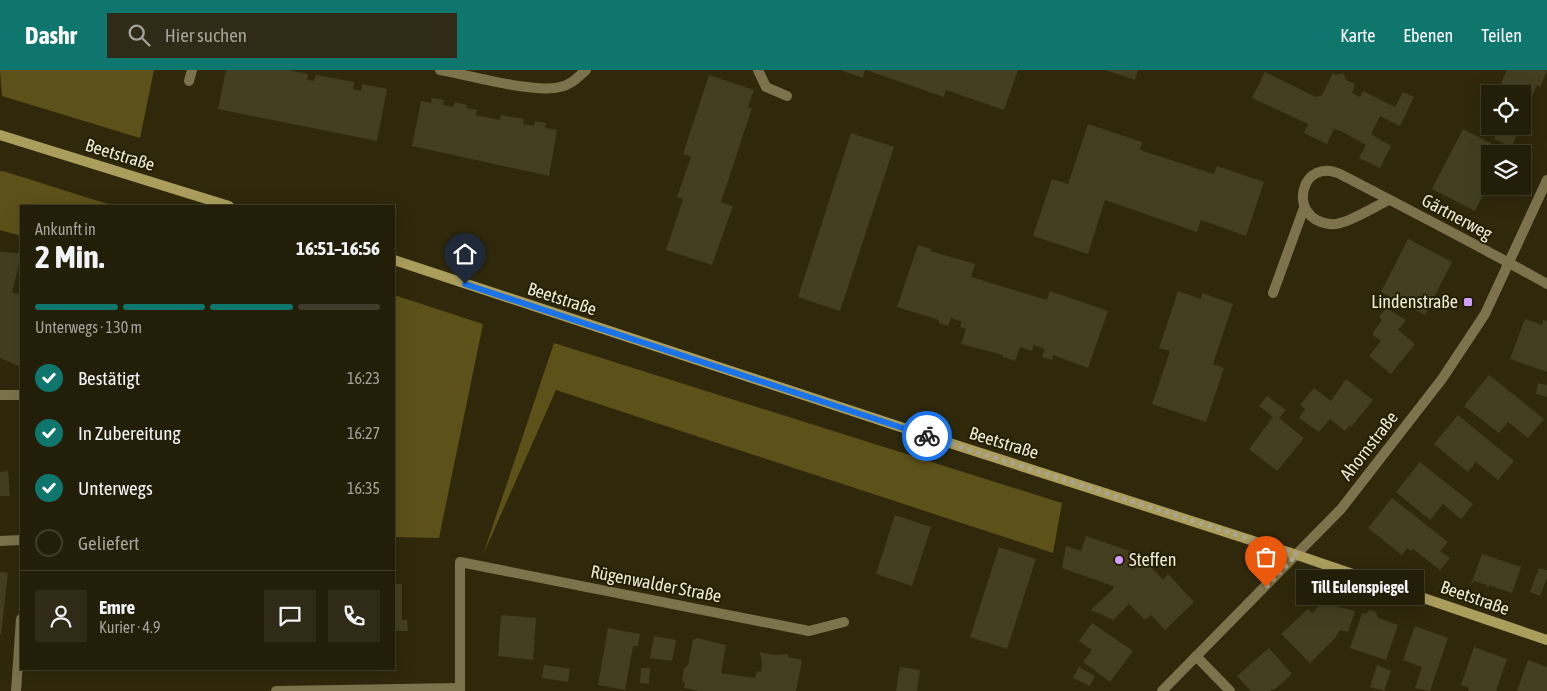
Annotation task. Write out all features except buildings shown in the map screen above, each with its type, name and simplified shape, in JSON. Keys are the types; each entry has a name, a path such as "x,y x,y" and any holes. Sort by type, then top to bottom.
{"main road":[{"name":"Beetstraße","path":"0,135 226,205"},
{"name":"Beetstraße","path":"395,260 934,438 1297,554 1547,640"}],"street":[{"path":"189,81 192,70"},
{"path":"440,70 543,90 562,87 575,80 586,70"},
{"path":"758,70 766,87 787,96"},
{"name":"Gärtnerweg","path":"1273,293 1304,208 1302,195 1305,183 1317,172 1333,171 1510,263"},
{"name":"Ahornstraße","path":"1162,691 1341,509 1442,379 1485,314 1547,180"},
{"path":"1304,208 1315,219 1331,224 1346,220 1389,200"},
{"path":"1510,263 1547,284"},
{"path":"0,395 20,395"},
{"path":"0,541 20,540"},
{"name":"Rügenwalder Straße","path":"460,690 460,562 809,631 844,622"},
{"path":"16,691 20,633"},
{"path":"1196,656 1230,691"},
{"path":"276,691 460,690"}],"shaded area":[{"path":"0,70 154,70 140,138 2,96"},
{"path":"0,171 111,205 20,205 20,236 0,230"},
{"path":"395,295 483,324 439,538 395,537"},
{"path":"554,343 1062,503 1053,553 556,390 483,555"}],"way so far":[{"path":"927,436 1297,554 1266,587"}],"place":[{"name":"Lindenstraße","path":"1468,302"},
{"name":"Steffen","path":"1119,560"},
{"name":"Till Eulenspiegel","path":"1266,587"}],"route":[{"path":"465,284 927,436"}]}
